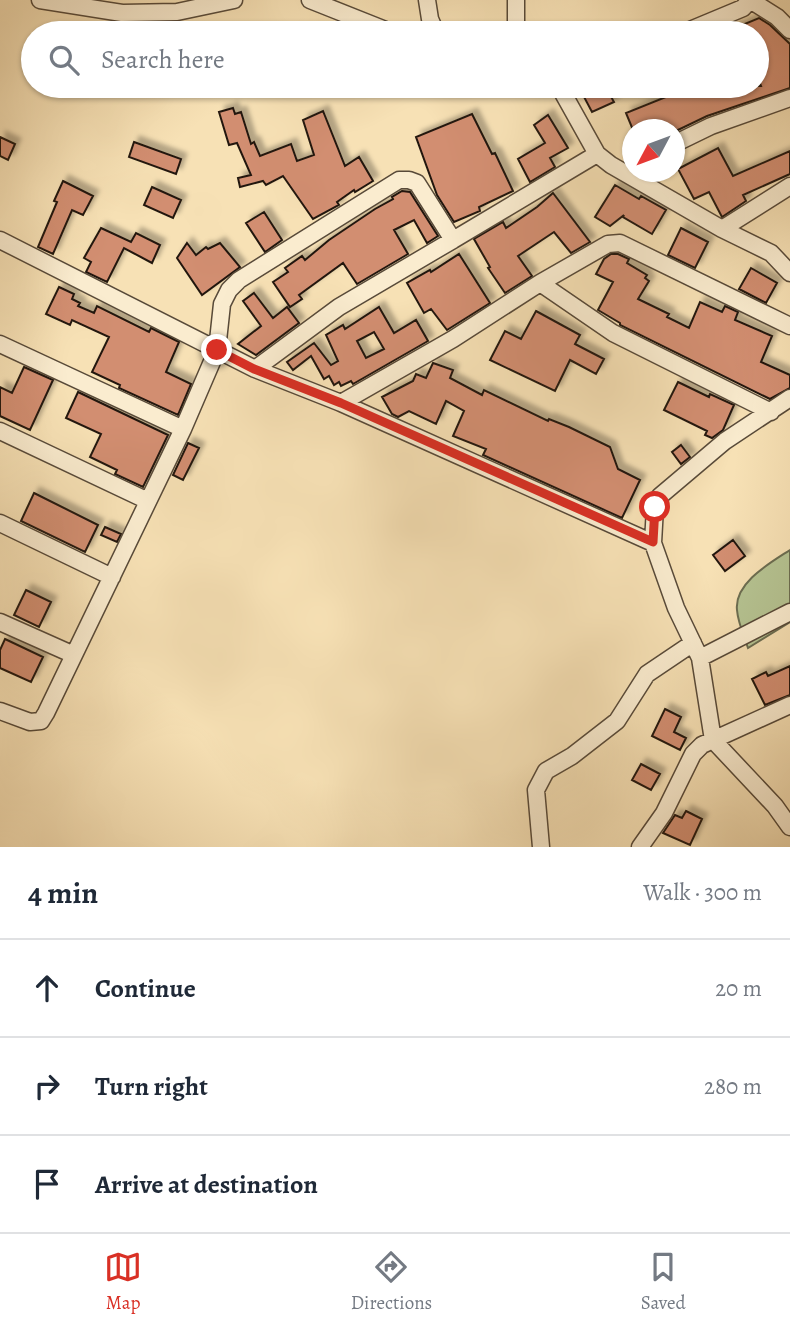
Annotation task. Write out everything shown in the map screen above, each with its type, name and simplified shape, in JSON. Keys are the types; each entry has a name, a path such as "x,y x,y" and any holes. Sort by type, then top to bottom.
{"street":[{"path":"40,0 122,13 177,12 234,0"},
{"path":"310,0 363,21"},
{"path":"427,0 431,21"},
{"path":"516,0 516,21"},
{"path":"712,21 743,8 750,0 777,17 790,30"},
{"path":"566,98 597,154 611,165 622,166"},
{"path":"685,139 790,98"},
{"path":"254,369 339,307 597,154"},
{"path":"0,711 30,722 41,721 183,429 217,350 222,304 229,290 239,280 399,180 417,183 453,240"},
{"path":"650,182 722,229 771,253 790,273"},
{"path":"722,229 790,186"},
{"path":"0,240 254,369 341,403 653,542"},
{"path":"341,403 453,339 540,283 608,244 620,243 790,326"},
{"path":"540,283 613,333 771,412"},
{"path":"0,344 183,429"},
{"path":"790,398 725,441 660,496 655,507 653,542 676,608 696,651 713,740 775,806 790,827"},
{"path":"0,431 148,501"},
{"path":"0,523 112,577"},
{"path":"541,847 536,790 547,771 572,756 617,721 647,674 790,612"},
{"path":"0,622 74,656"},
{"path":"645,845 693,754 702,745 790,705"}],"green space":[{"path":"790,550 790,622 748,648 737,610 741,591 755,575"}],"building":[{"path":"769,24 790,44 790,88 769,95"},
{"path":"585,98 612,98 614,102 592,112"},
{"path":"664,98 760,98 707,116 685,127 685,119 628,119 626,113"},
{"path":"233,108 235,114 241,112 251,144 254,142 260,156 291,144 297,161 314,155 303,120 323,111 345,166 359,157 373,181 355,192 354,190 337,202 339,205 313,219 283,176 266,185 263,181 240,187 238,178 251,175 237,143 229,145 219,112"},
{"path":"472,114 513,191 479,207 480,211 454,222 437,195 416,137"},
{"path":"548,115 568,148 550,158 555,167 530,182 518,159 545,143 534,125"},
{"path":"0,137 15,144 8,160 0,156"},
{"path":"134,142 181,159 176,174 129,157"},
{"path":"718,148 733,176 790,151 790,174 743,195 746,201 722,217 709,192 694,199 685,182 685,165"},
{"path":"63,181 93,196 83,215 72,210 53,254 38,247"},
{"path":"615,185 666,210 652,234 623,217 624,215 610,226 595,217"},
{"path":"152,187 181,200 173,218 144,205"},
{"path":"402,191 410,192 438,236 427,243 414,220 394,230 408,254 357,284 343,263 299,295 302,299 290,307 273,282 288,272 285,268 302,256 305,260 329,240"},
{"path":"553,193 590,242 571,253 554,232 518,256 532,276 505,293 488,268 490,267 474,239 503,222 506,228"},
{"path":"264,212 282,240 265,252 246,223"},
{"path":"101,228 131,242 136,233 160,245 152,263 124,248 107,282 86,272 91,262 84,258"},
{"path":"681,228 708,242 695,268 668,255"},
{"path":"187,243 196,255 206,247 208,249 220,243 240,267 202,295 177,258"},
{"path":"459,254 490,303 447,330 431,309 424,313 407,283"},
{"path":"611,254 629,259 627,263 647,275 645,278 649,281 638,299 669,314 667,317 689,328 700,302 722,312 725,306 738,312 735,320 772,336 761,362 790,375 790,388 770,399 620,325 598,310 613,282 596,274 604,259"},
{"path":"751,268 777,283 766,303 739,289"},
{"path":"59,287 74,294 72,299 80,303 78,306 94,313 97,306 149,332 151,328 179,342 166,372 191,384 178,415 119,388 120,385 92,372 109,337 72,320 70,325 46,314"},
{"path":"254,293 273,318 287,307 299,323 256,355 238,344 261,326 243,301"},
{"path":"379,307 394,333 416,320 428,341 353,384 351,381 341,386 339,382 334,385 329,376 324,379 311,356 293,370 287,362 314,343 331,365 338,361 326,335 343,325 345,329","holes":["374,332 384,349 366,358 357,341"]},
{"path":"536,311 580,335 575,344 604,359 596,374 570,360 555,391 490,360 505,331 521,339"},
{"path":"433,363 453,370 450,378 482,395 484,390 610,447 618,469 640,480 622,518 483,455 486,449 453,436 464,411 446,401 436,424 409,411 398,417 392,414 382,397 413,381 416,374 426,378"},
{"path":"24,367 53,380 30,430 0,416 0,387 12,393"},
{"path":"678,382 734,405 723,430 712,438 705,435 707,431 664,410"},
{"path":"78,392 168,435 143,487 115,474 117,470 90,457 101,434 66,418"},
{"path":"188,443 199,448 183,480 173,475"},
{"path":"681,445 690,457 681,464 672,452"},
{"path":"34,493 98,525 85,552 21,521"},
{"path":"105,527 121,534 117,542 101,535"},
{"path":"733,540 745,556 725,571 713,555"},
{"path":"26,590 51,602 39,627 14,615"},
{"path":"5,639 43,657 31,682 0,668 0,650"},
{"path":"790,666 790,695 765,705 752,679 766,672 768,676"},
{"path":"665,709 681,717 674,732 686,738 680,750 652,736"},
{"path":"641,764 660,774 651,790 632,780"},
{"path":"686,811 702,819 690,845 663,833 675,815 682,818"}],"route":[{"path":"217,350 254,369 341,403 653,542 655,507"}]}
